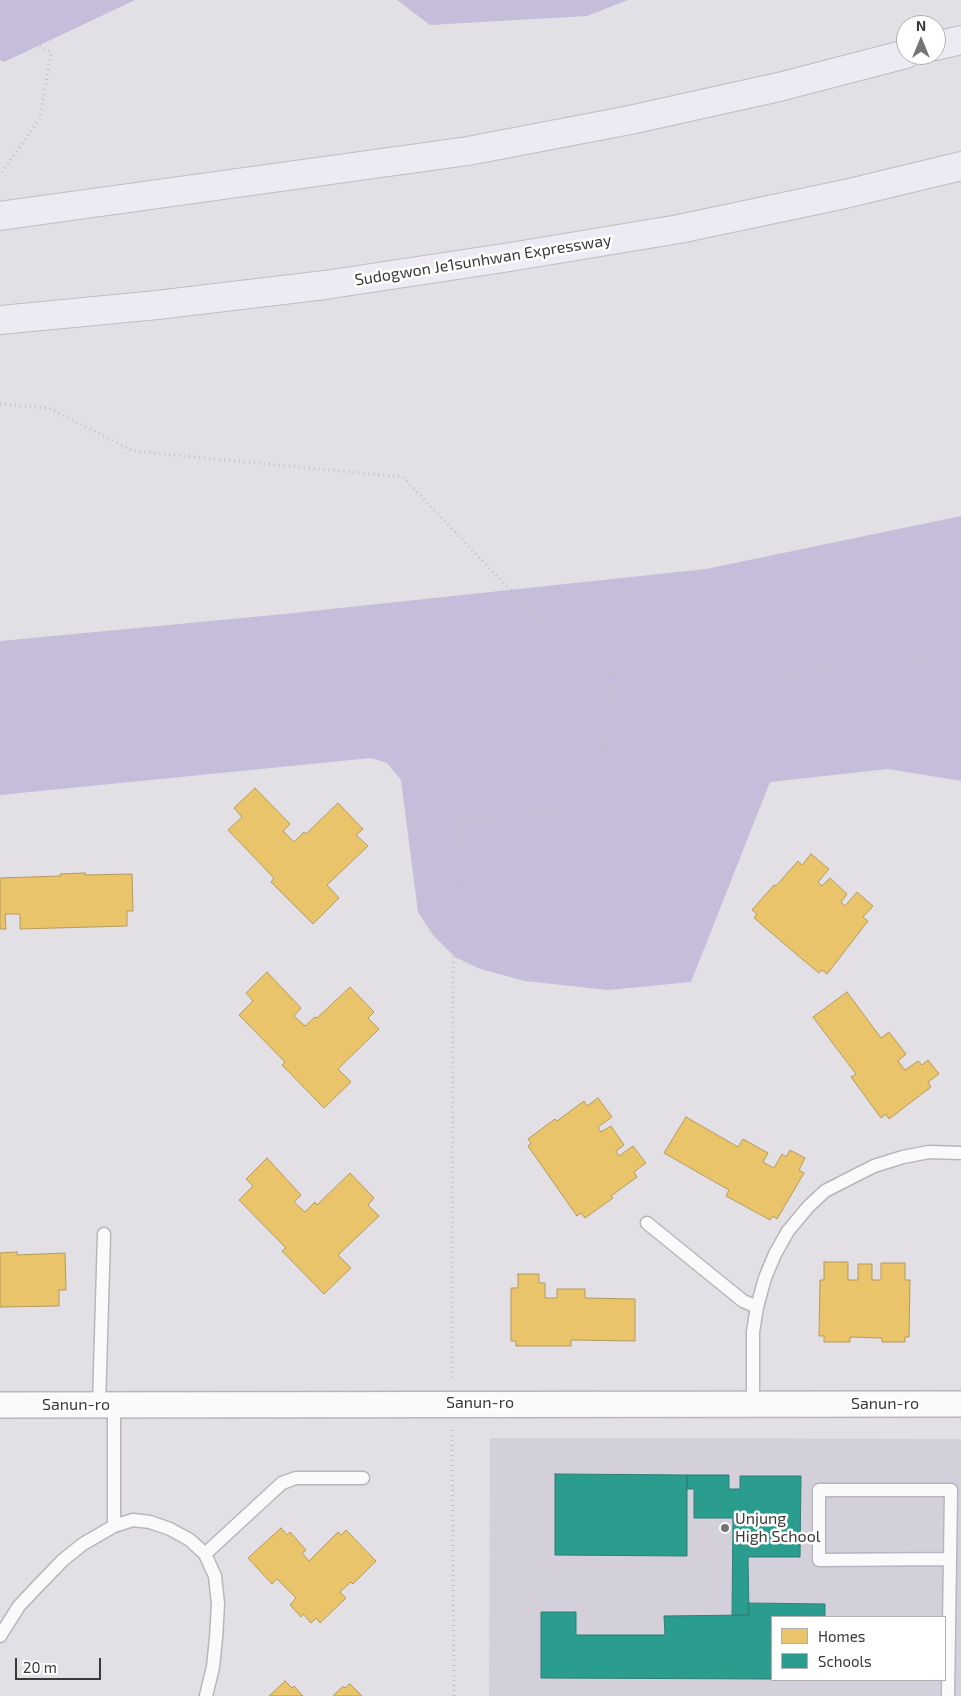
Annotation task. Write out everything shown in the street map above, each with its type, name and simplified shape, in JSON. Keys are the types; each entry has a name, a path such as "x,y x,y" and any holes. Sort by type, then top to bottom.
{"highway":[{"path":"946,44 961,40"},
{"path":"0,216 468,152 630,120 779,87 896,57"},
{"name":"Sudogwon Je1sunhwan Expressway","path":"0,320 315,287 510,257 679,229 845,194 961,166"}],"street":[{"name":"Sanun-ro","path":"0,1404 961,1404"}],"lane":[{"path":"754,1404 756,1308 765,1278 775,1254 788,1231 825,1191 874,1166 903,1157 929,1152 961,1153"},
{"path":"647,1223 743,1301 756,1308"},
{"path":"104,1234 106,1405 114,1526"},
{"path":"205,1554 282,1483 296,1478 363,1478"},
{"path":"948,1696 950,1559 951,1490 819,1490 819,1560 950,1559"},
{"path":"0,1636 4,1623 24,1600 63,1560 83,1544 114,1526 133,1520 150,1522 170,1528 190,1540 205,1554 215,1576 218,1604 213,1667 206,1696"}],"path":[{"path":"0,25 51,52 40,118 0,175"},
{"path":"0,404 49,408 133,452 403,477 534,615 612,674 710,683 936,655 961,647"},
{"path":"454,1696 452,1403 453,975 460,820 583,810 601,782 612,674"}],"shaded area":[{"path":"0,0 135,0 4,62 0,60"},
{"path":"397,0 628,0 587,16 430,25"},
{"path":"961,516 961,781 888,769 770,782 691,982 608,990 525,981 480,969 455,957 433,935 418,912 401,780 387,763 371,758 0,795 0,641 284,614 706,569"},
{"name":"Unjung High School","path":"490,1438 961,1439 961,1696 489,1696"}],"building: Homes":[{"path":"255,788 290,824 283,831 294,842 304,832 306,834 338,803 363,829 356,835 368,846 327,885 339,898 313,924 271,882 274,878 228,830 242,817 234,808"},
{"path":"811,854 829,869 818,882 822,886 830,878 847,894 841,902 845,906 857,892 873,906 863,917 868,921 827,974 822,970 819,973 802,959 754,918 757,914 752,910 798,861 802,865"},
{"path":"85,873 85,875 132,874 133,911 127,911 127,926 20,929 20,914 5,914 6,929 0,929 0,878 61,876 60,874"},
{"path":"267,972 301,1008 294,1016 305,1026 315,1017 317,1018 350,987 374,1012 368,1018 379,1029 338,1069 351,1082 324,1108 282,1065 285,1062 239,1015 253,1001 246,993"},
{"path":"847,992 881,1038 889,1032 906,1054 898,1061 905,1070 918,1061 922,1065 928,1060 939,1074 928,1082 931,1087 889,1119 886,1114 881,1118 851,1077 856,1074 813,1017"},
{"path":"598,1098 612,1117 598,1127 601,1132 611,1126 624,1145 616,1151 619,1156 633,1146 646,1163 634,1172 637,1177 611,1196 613,1198 585,1218 581,1213 577,1216 528,1146 531,1143 528,1139 584,1101 587,1106"},
{"path":"686,1117 738,1147 743,1139 768,1153 763,1162 774,1168 782,1154 786,1157 790,1150 805,1158 799,1170 804,1173 777,1219 773,1216 770,1220 726,1196 729,1190 664,1153"},
{"path":"267,1158 301,1195 294,1202 305,1212 315,1202 317,1205 350,1173 374,1198 368,1205 379,1216 338,1255 351,1268 324,1294 282,1251 286,1248 239,1200 253,1186 246,1179"},
{"path":"17,1252 17,1255 65,1253 66,1290 59,1290 59,1306 0,1307 0,1253"},
{"path":"824,1262 848,1262 848,1280 858,1280 858,1264 872,1264 872,1280 881,1280 881,1263 905,1263 905,1280 910,1280 909,1337 905,1337 905,1342 882,1342 882,1338 850,1337 850,1342 824,1342 824,1336 819,1336 820,1280 824,1280"},
{"path":"518,1274 539,1274 539,1283 545,1283 545,1298 557,1298 557,1289 585,1289 585,1298 635,1299 635,1341 571,1340 571,1346 516,1346 516,1341 511,1341 511,1288 518,1288"},
{"path":"281,1528 287,1535 290,1532 306,1550 302,1553 309,1561 338,1532 341,1535 346,1530 376,1561 353,1584 351,1582 340,1592 346,1598 320,1623 316,1618 311,1623 303,1614 301,1617 290,1605 296,1598 277,1579 272,1584 248,1558"},
{"path":"285,1681 292,1688 294,1686 303,1696 269,1696"},
{"path":"350,1684 362,1696 333,1696 343,1686 345,1688"}],"building: Schools":[{"path":"555,1474 687,1475 687,1556 555,1555"},
{"path":"687,1475 729,1475 729,1489 740,1489 740,1476 801,1476 800,1557 748,1557 749,1615 732,1615 733,1518 694,1518 694,1489 687,1489"},
{"path":"748,1603 825,1604 825,1616 771,1616 771,1679 541,1678 541,1612 576,1612 576,1635 665,1635 664,1616 749,1615"}],"place":[{"name":"Unjung High School","path":"725,1528"}]}
